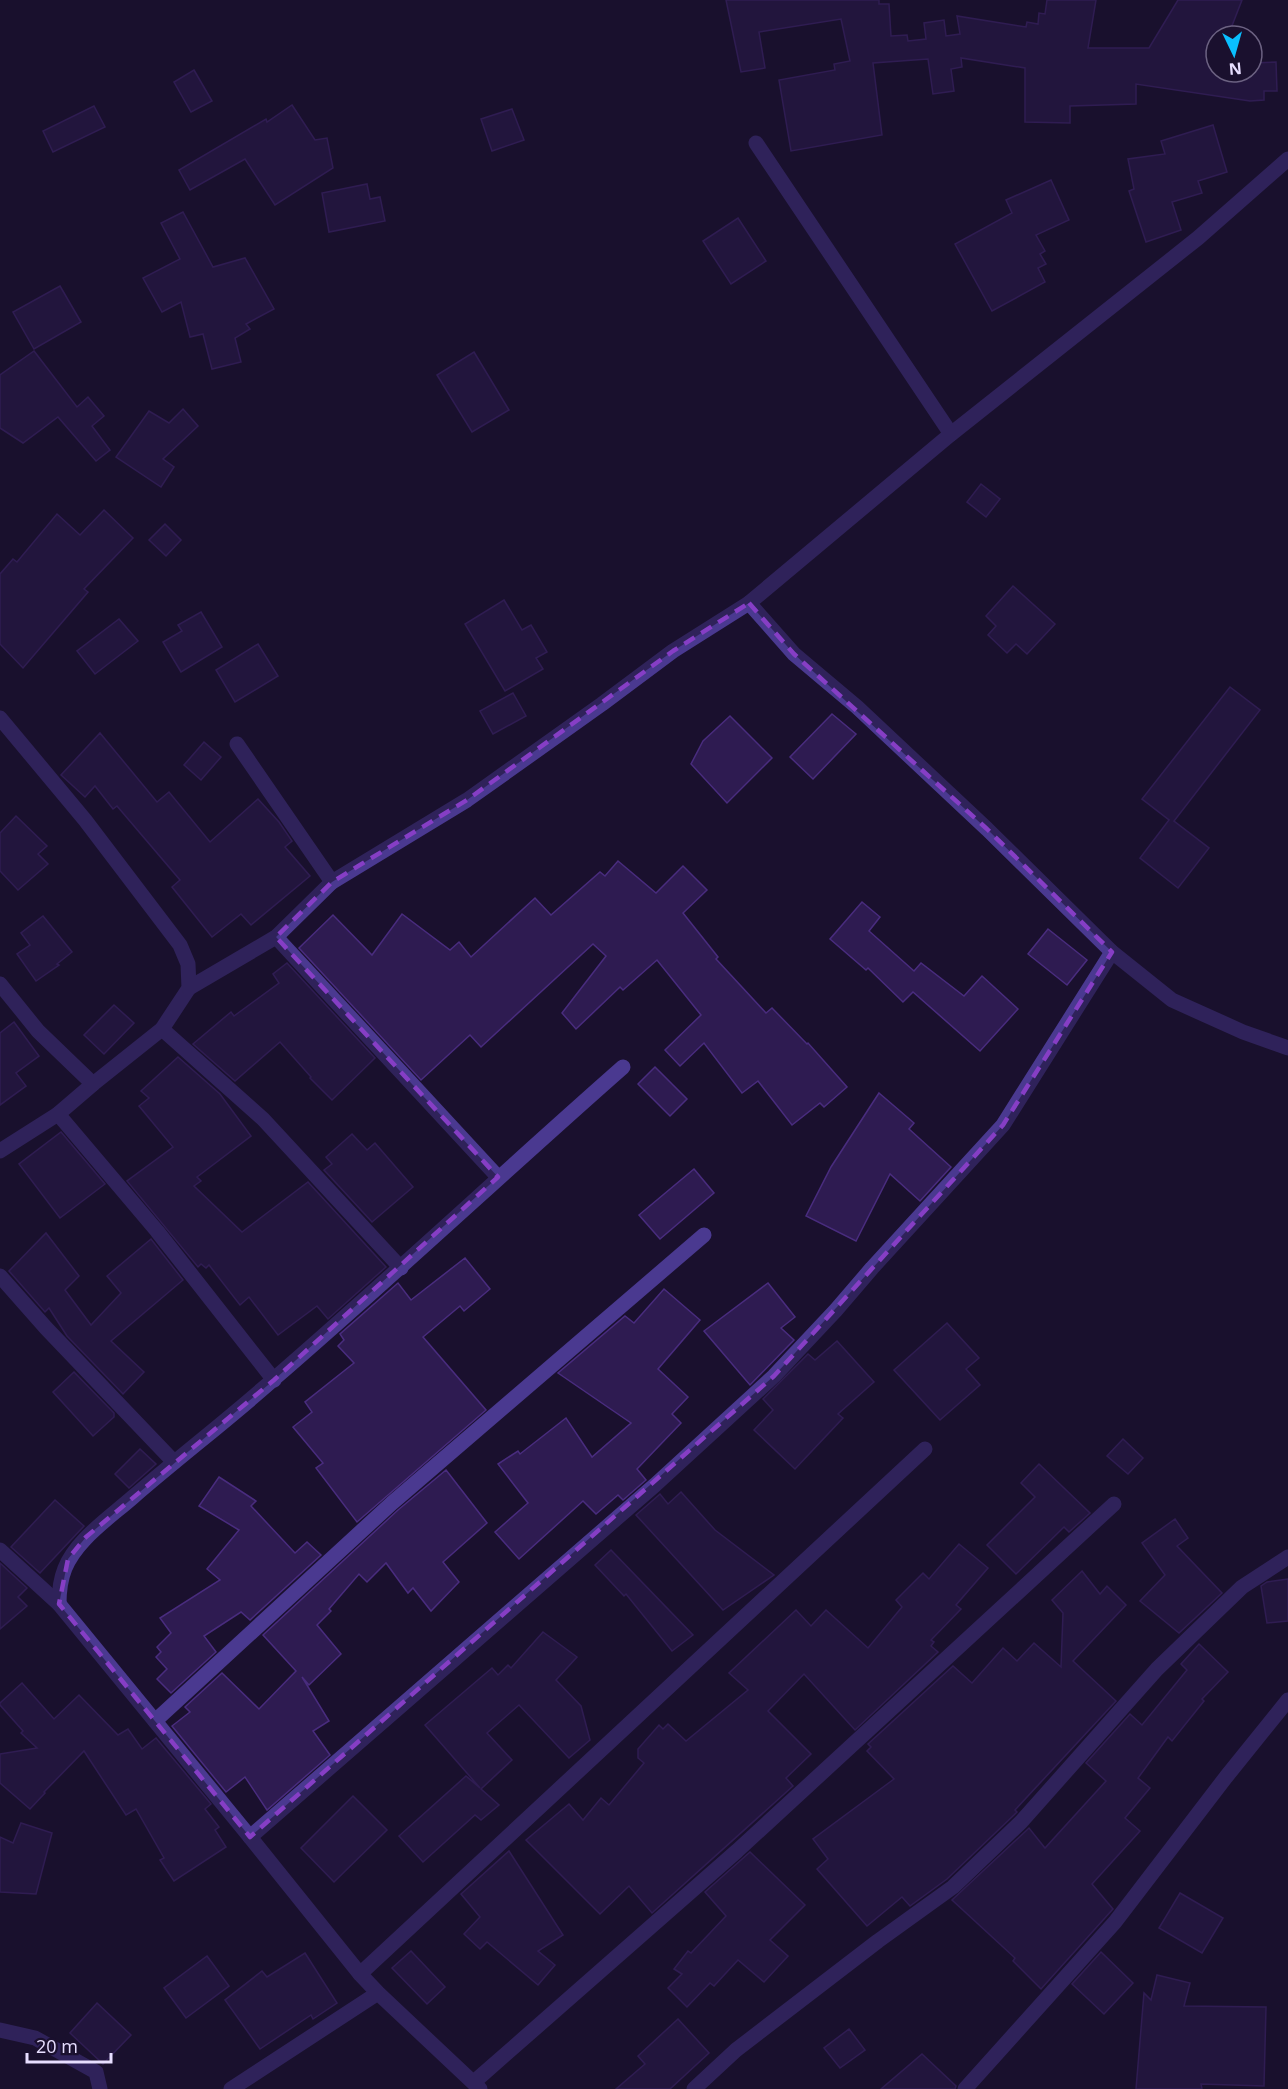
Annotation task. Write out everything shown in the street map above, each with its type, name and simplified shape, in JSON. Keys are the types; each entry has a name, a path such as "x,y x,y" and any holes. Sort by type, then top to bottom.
{"street":[{"path":"756,143 951,434"},
{"path":"0,1151 58,1114 162,1029 189,988 276,937 332,882 467,800 673,651 749,603 951,434 1198,238 1288,159"},
{"path":"749,603 794,654 857,707 987,829 1112,952 1172,1000 1243,1032 1288,1048"},
{"path":"0,718 85,820 180,945 188,964 189,988"},
{"path":"237,744 332,882"},
{"path":"276,937 498,1177"},
{"path":"250,1837 655,1485 774,1376 837,1310 872,1268 1003,1125 1112,952"},
{"path":"0,984 38,1031 93,1084"},
{"path":"162,1029 262,1119 401,1268"},
{"path":"59,1604 59,1585 68,1559 86,1538 274,1380 623,1067"},
{"path":"58,1114 157,1231 274,1380"},
{"path":"155,1721 392,1503 704,1235"},
{"path":"0,1276 46,1328 174,1462"},
{"path":"360,1974 925,1449"},
{"path":"0,1550 59,1604 360,1974 477,2086 1114,1504"},
{"path":"694,2089 736,2050 878,1941 953,1887 1021,1822 1157,1669 1242,1587 1288,1557"},
{"path":"965,2089 1115,1922 1288,1700"},
{"path":"231,2089 378,1993"},
{"path":"0,2030 35,2038 96,2072 100,2089"}],"highlighted area":[{"path":"749,603 794,654 987,829 1112,952 1003,1125 774,1376 250,1837 59,1604 68,1559 86,1537 274,1380 498,1177 276,937 332,882 467,800 673,651"}],"building":[{"path":"726,0 879,0 879,4 889,4 891,36 907,35 908,41 926,39 924,23 944,20 946,36 960,34 957,16 1026,27 1027,22 1038,24 1039,13 1045,14 1047,0 1096,0 1088,48 1149,48 1178,0 1242,0 1233,24 1204,24 1204,84 1264,84 1264,62 1276,62 1277,91 1264,91 1264,100 1250,101 1136,84 1136,104 1070,106 1070,123 1025,122 1025,68 961,58 962,67 951,69 954,91 933,94 928,59 873,63 882,135 791,151 779,80 835,70 834,64 850,61 841,19 759,32 765,68 741,72"},
{"path":"194,70 212,101 191,112 174,82"},
{"path":"292,105 315,140 327,138 333,168 275,205 245,159 190,190 179,170 266,119 267,122"},
{"path":"94,106 105,127 53,152 43,131"},
{"path":"512,109 524,140 492,151 481,119"},
{"path":"1213,125 1227,172 1198,181 1202,193 1172,202 1181,230 1146,242 1129,191 1134,189 1128,159 1165,154 1161,141"},
{"path":"1051,180 1069,220 1036,235 1045,251 1040,254 1046,264 1038,268 1045,282 992,311 955,244 1012,213 1006,200"},
{"path":"367,184 370,199 380,197 385,221 329,232 322,193"},
{"path":"183,212 213,267 245,258 274,309 246,324 250,329 235,338 241,362 212,369 203,334 190,337 181,302 162,312 143,278 180,259 161,223"},
{"path":"738,218 766,261 731,284 703,241"},
{"path":"60,286 81,322 34,349 13,312"},
{"path":"34,351 77,407 88,397 104,416 92,426 110,450 96,461 58,417 23,443 0,428 0,375"},
{"path":"474,352 509,410 472,432 437,375"},
{"path":"183,409 198,426 163,459 174,467 161,487 116,457 149,411 169,423"},
{"path":"981,484 1000,499 986,517 967,502"},
{"path":"104,510 133,538 84,589 88,592 23,668 0,644 0,574 13,559 17,562 57,514 80,535"},
{"path":"165,524 181,540 166,556 149,540"},
{"path":"1013,586 1055,624 1027,654 1016,644 1007,653 988,635 996,626 986,616"},
{"path":"504,600 522,630 531,625 547,652 536,658 543,669 505,691 465,624"},
{"path":"201,612 222,647 181,672 163,642 182,631 178,625"},
{"path":"119,619 138,641 95,674 77,651"},
{"path":"258,644 278,676 235,702 216,670"},
{"path":"1230,687 1260,710 1174,821 1209,848 1178,888 1140,858 1169,820 1142,799"},
{"path":"513,693 526,716 493,734 480,711"},
{"path":"832,714 856,734 813,779 790,757"},
{"path":"730,716 772,758 727,803 691,764 703,741"},
{"path":"100,733 157,802 169,792 210,842 258,799 279,822 292,841 285,847 310,876 251,925 241,914 212,937 172,887 180,880 117,806 113,809 95,786 85,797 61,775"},
{"path":"204,742 221,757 201,780 184,765"},
{"path":"16,816 47,846 38,854 48,864 18,890 0,871 0,833"},
{"path":"618,861 656,893 683,866 707,890 683,913 718,957 716,959 766,1013 772,1008 808,1043 847,1087 824,1107 820,1103 792,1125 758,1081 742,1093 704,1043 680,1066 665,1050 701,1015 657,960 623,990 620,987 576,1029 562,1013 606,956 593,944 481,1047 470,1035 421,1080 299,948 333,915 372,955 402,914 450,950 459,942 471,957 535,898 551,915 600,872 605,876"},
{"path":"862,902 880,917 869,931 914,971 921,963 964,996 982,976 1018,1009 980,1051 913,992 903,1002 868,968 866,970 830,939"},
{"path":"43,916 72,952 57,964 59,965 36,981 17,954 30,945 21,933"},
{"path":"1048,929 1087,960 1067,985 1028,954"},
{"path":"287,963 375,1058 332,1100 280,1042 235,1081 193,1044 231,1012 234,1016 279,983 273,974"},
{"path":"114,1005 134,1023 104,1054 84,1035"},
{"path":"14,1022 39,1056 16,1073 26,1086 0,1105 0,1033"},
{"path":"178,1057 220,1094 251,1136 197,1177 201,1181 194,1186 242,1232 308,1182 386,1267 328,1319 317,1306 278,1335 249,1297 240,1305 209,1265 206,1268 201,1264 198,1267 127,1181 173,1147 139,1106 149,1098 141,1091"},
{"path":"655,1067 687,1099 670,1116 638,1084"},
{"path":"879,1093 914,1123 909,1129 951,1167 920,1201 890,1174 856,1241 806,1216 831,1167"},
{"path":"61,1132 105,1184 60,1218 19,1164"},
{"path":"352,1134 367,1150 375,1143 413,1187 372,1222 324,1170 332,1164 326,1157"},
{"path":"694,1169 714,1193 660,1239 639,1215"},
{"path":"46,1233 79,1276 65,1290 91,1325 121,1293 107,1276 151,1239 183,1280 111,1341 144,1372 123,1394 67,1336 49,1308 45,1312 9,1271"},
{"path":"465,1258 490,1289 464,1311 460,1306 423,1337 486,1410 357,1522 316,1468 323,1463 293,1427 312,1412 305,1402 354,1363 338,1346 344,1340 340,1334 398,1283 411,1300"},
{"path":"768,1283 795,1317 781,1328 794,1340 750,1385 704,1331"},
{"path":"664,1289 700,1320 658,1369 688,1397 672,1414 681,1423 637,1469 646,1480 623,1500 618,1495 596,1514 583,1501 519,1559 495,1532 528,1503 498,1464 518,1451 520,1454 566,1418 592,1457 631,1423 558,1373 625,1316 634,1323"},
{"path":"947,1323 979,1358 966,1369 980,1385 940,1420 894,1370"},
{"path":"837,1341 874,1382 838,1414 843,1418 795,1469 754,1430 773,1410 763,1399 808,1354 815,1360"},
{"path":"74,1372 114,1413 114,1417 93,1436 53,1392"},
{"path":"1123,1439 1143,1458 1128,1474 1107,1456"},
{"path":"140,1449 156,1464 129,1488 115,1474"},
{"path":"1039,1464 1090,1513 1069,1532 1064,1527 1016,1574 987,1545 1035,1497 1021,1483"},
{"path":"446,1470 487,1523 443,1562 459,1582 431,1611 413,1588 408,1593 386,1563 367,1582 359,1574 329,1609 331,1611 317,1625 341,1654 309,1685 302,1677 329,1721 313,1731 330,1755 267,1810 245,1777 226,1792 172,1726 190,1712 185,1707 222,1673 259,1709 296,1671 263,1635 398,1510"},
{"path":"219,1477 256,1501 251,1506 295,1553 307,1542 321,1555 250,1620 241,1612 204,1636 216,1652 171,1693 157,1679 167,1669 156,1657 161,1652 157,1647 171,1633 160,1618 220,1580 207,1569 239,1530 199,1506"},
{"path":"681,1492 715,1530 774,1575 723,1610 636,1515 660,1494 668,1504"},
{"path":"55,1500 84,1526 40,1573 11,1547"},
{"path":"1175,1519 1188,1538 1177,1546 1222,1593 1179,1633 1140,1601 1165,1575 1142,1543"},
{"path":"959,1544 988,1568 956,1605 961,1609 931,1640 934,1642 931,1646 938,1652 855,1730 804,1674 768,1711 811,1754 786,1778 793,1786 652,1913 629,1886 600,1914 526,1840 569,1804 583,1820 601,1798 609,1805 644,1763 638,1758 638,1749 659,1725 663,1729 668,1724 686,1741 748,1690 729,1673 796,1610 811,1626 826,1610 868,1648 902,1607 896,1600 923,1573 929,1579"},
{"path":"611,1550 693,1635 672,1651 626,1594 624,1596 595,1565"},
{"path":"0,1563 27,1588 18,1597 27,1606 0,1629"},
{"path":"1082,1571 1100,1594 1107,1586 1126,1605 1073,1661 1116,1701 1015,1810 1017,1812 947,1879 910,1906 902,1897 867,1926 817,1869 828,1859 813,1839 894,1779 867,1751 871,1747 868,1744 953,1666 972,1683 1003,1648 1017,1661 1034,1643 1061,1667 1063,1613 1052,1600"},
{"path":"1288,1579 1288,1621 1267,1623 1261,1586 1267,1582"},
{"path":"543,1632 577,1657 556,1680 581,1706 590,1740 569,1758 519,1705 487,1733 512,1760 481,1789 499,1805 481,1820 475,1815 423,1862 399,1836 466,1776 480,1788 425,1725 492,1668 498,1675 508,1665 511,1668"},
{"path":"1199,1644 1228,1672 1202,1699 1204,1701 1172,1741 1168,1737 1138,1778 1150,1788 1125,1818 1140,1831 1092,1884 1113,1909 1041,1989 1013,1961 1015,1958 952,1900 1029,1828 1045,1848 1106,1781 1086,1763 1130,1714 1142,1725 1187,1670 1181,1664"},
{"path":"22,1683 54,1719 79,1695 118,1735 128,1729 142,1749 156,1738 211,1804 205,1809 219,1827 215,1830 226,1847 174,1881 160,1860 164,1858 136,1809 126,1815 84,1751 30,1809 0,1783 0,1754 37,1748 21,1733 23,1731 0,1705"},
{"path":"353,1796 387,1830 334,1882 301,1848"},
{"path":"21,1823 52,1833 36,1894 0,1892 0,1837 13,1843"},
{"path":"509,1851 563,1935 538,1951 555,1965 538,1985 487,1942 480,1949 464,1934 480,1917 461,1894"},
{"path":"750,1852 805,1905 770,1940 788,1956 764,1982 738,1960 714,1986 710,1983 687,2007 668,1988 682,1974 674,1969 688,1951 691,1953 726,1916 705,1892"},
{"path":"1180,1893 1223,1918 1202,1953 1159,1928"},
{"path":"411,1951 445,1987 427,2004 392,1968"},
{"path":"1101,1952 1133,1983 1104,2014 1072,1984"},
{"path":"305,1953 337,2003 313,2019 311,2015 260,2049 225,2000 262,1971 267,1977"},
{"path":"207,1956 229,1986 186,2018 164,1988"},
{"path":"1157,1975 1190,1983 1184,2006 1266,2007 1264,2086 1201,2084 1202,2089 1136,2089 1144,1993 1151,2000"},
{"path":"97,2003 131,2035 103,2064 70,2033"},
{"path":"678,2019 709,2053 670,2089 616,2089 645,2064 638,2056"},
{"path":"849,2029 865,2050 840,2068 824,2048"},
{"path":"922,2054 956,2086 955,2089 881,2089"}]}
